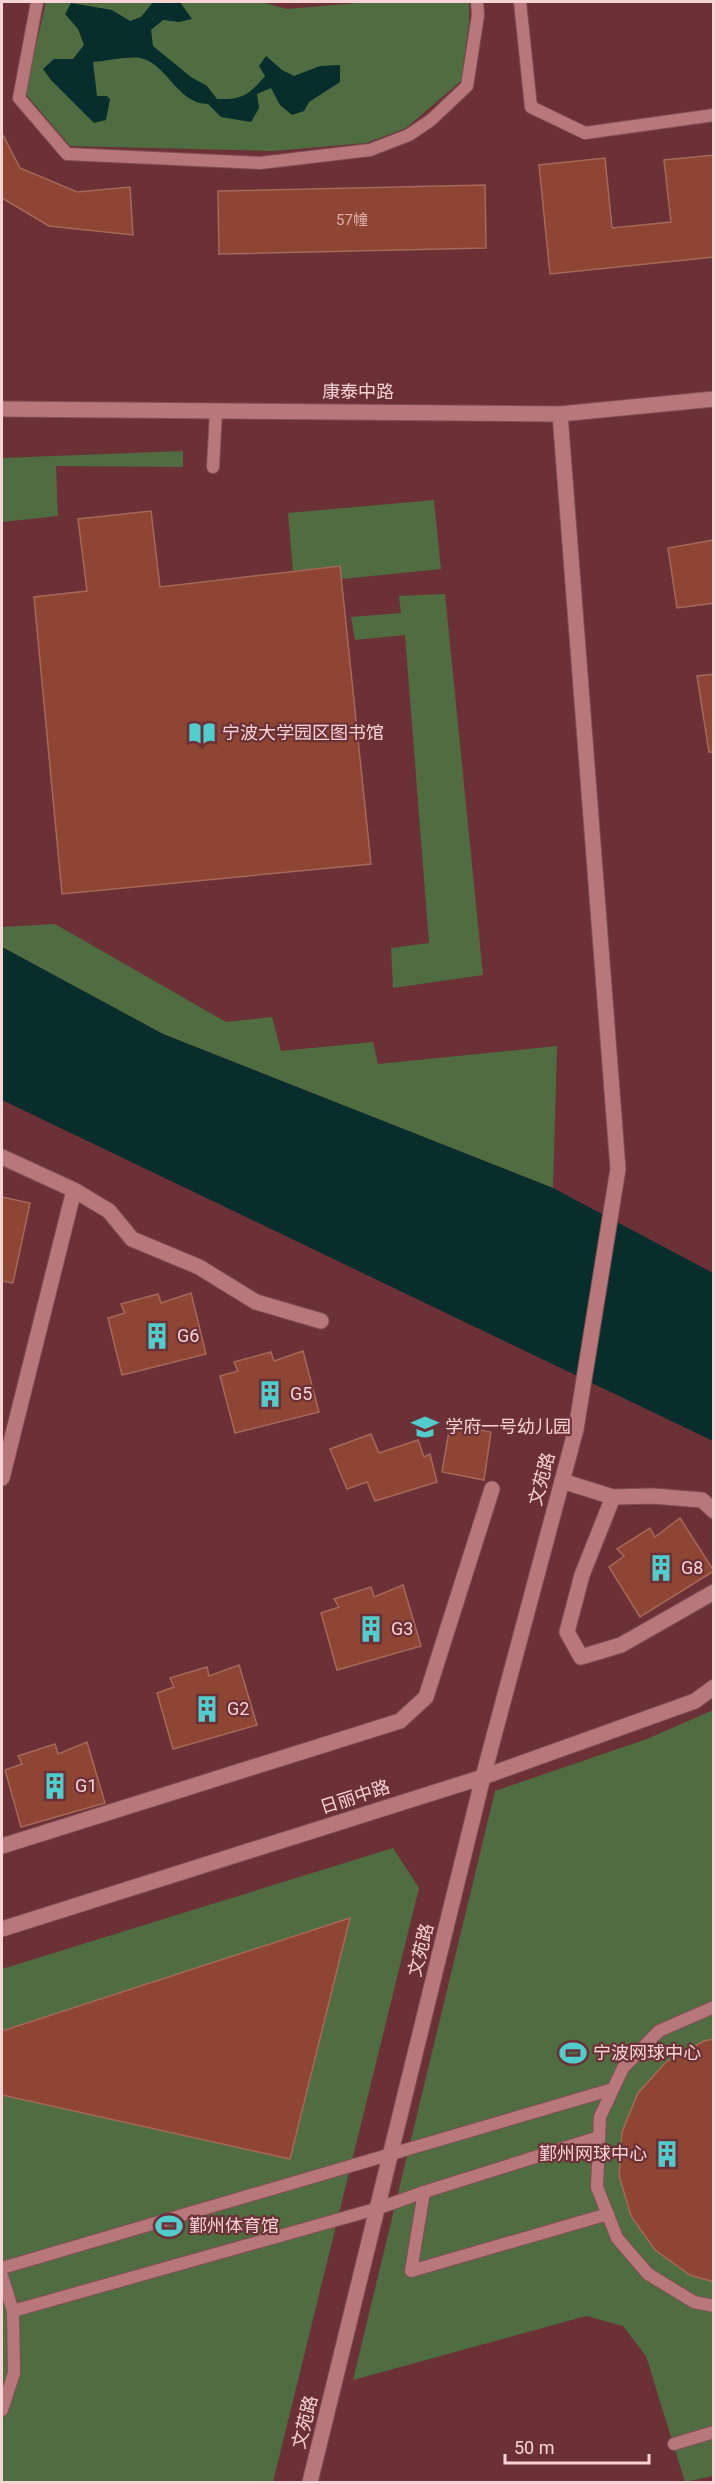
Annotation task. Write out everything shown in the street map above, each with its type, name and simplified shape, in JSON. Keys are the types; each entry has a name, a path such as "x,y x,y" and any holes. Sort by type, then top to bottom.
{"street":[{"name":"康泰中路","path":"2,409 560,414 714,399"},
{"name":"文苑路","path":"310,2482 483,1777 576,1429 618,1170 560,414"},
{"path":"2,1157 74,1190 109,1211 132,1239 199,1268 256,1302 321,1321"},
{"path":"2,1478 74,1190"},
{"path":"562,1481 613,1497 653,1496 702,1500 714,1511"},
{"path":"2,1846 400,1721 426,1697 492,1489"},
{"path":"613,1497 582,1575 567,1632 581,1656 621,1645 714,1592"},
{"name":"日丽中路","path":"2,1929 483,1777 695,1701 714,1688"}],"lane":[{"path":"37,2 19,98 67,154 151,156 260,163 370,150 409,135 431,120 467,86 478,15 477,2"},
{"path":"520,2 531,107 585,133 714,115"},
{"path":"213,467 216,411"},
{"path":"714,2007 708,2007 659,2031 623,2068 600,2116 597,2187 617,2238 648,2274 694,2302 714,2306"},
{"path":"2,2268 613,2089"},
{"path":"14,2311 379,2208 599,2137"},
{"path":"424,2192 411,2271 608,2214"},
{"path":"2,2277 14,2311 14,2373 2,2410"},
{"path":"674,2444 714,2432"}],"green space":[{"path":"46,2 261,2 287,9 368,2 469,2 469,23 461,81 406,128 366,143 272,151 70,146 25,93"},
{"path":"183,451 183,467 56,466 58,516 2,522 2,458"},
{"path":"434,500 441,569 342,579 340,566 293,571 288,513"},
{"path":"445,594 483,975 393,988 391,948 429,943 405,635 355,640 351,617 401,613 399,596"},
{"path":"55,924 226,1022 272,1017 281,1051 373,1042 378,1064 557,1046 553,1188 163,1034 2,947 2,927"},
{"name":"宁波网球中心","path":"713,1710 713,2476 685,2482 646,2356 623,2326 586,2316 353,2380 495,1791 647,1739"},
{"name":"鄞州体育馆","path":"393,1848 419,1888 273,2482 2,2482 2,1969"}],"water":[{"path":"153,2 180,2 192,19 179,22 163,20 151,30 153,46 191,77 207,86 217,99 239,97 254,88 265,76 259,66 266,56 282,70 294,76 320,66 340,65 340,82 309,102 304,111 292,115 280,105 271,88 257,94 259,108 251,122 221,117 208,104 188,97 149,61 129,58 93,62 97,96 107,96 110,99 106,120 94,123 43,69 54,59 73,59 84,45 78,29 65,14 71,3 112,10 130,21 141,17"},
{"path":"2,947 163,1034 553,1188 713,1273 713,1441 2,1100"}],"building":[{"path":"2,133 20,168 77,192 130,187 133,235 49,226 2,198"},
{"path":"714,155 714,257 550,274 539,165 605,158 612,228 671,222 664,160"},
{"path":"485,185 486,248 219,254 218,191"},
{"name":"宁波大学园区图书馆","path":"151,511 160,587 340,566 371,864 62,894 34,597 87,591 78,519"},
{"path":"714,540 714,603 677,608 668,548"},
{"path":"714,674 714,752 709,752 697,676"},
{"path":"2,1197 30,1203 13,1283 2,1281"},
{"name":"G6","path":"191,1293 206,1354 122,1375 108,1318 125,1313 121,1304 158,1294 161,1303"},
{"name":"G5","path":"303,1351 319,1412 235,1433 220,1376 238,1371 234,1362 271,1352 274,1361"},
{"path":"450,1425 491,1432 484,1480 442,1472"},
{"path":"371,1434 379,1453 418,1440 424,1457 430,1454 437,1482 375,1501 367,1482 347,1489 330,1449"},
{"name":"G8","path":"680,1518 714,1571 640,1617 609,1567 624,1556 617,1549 650,1528 655,1537"},
{"name":"G3","path":"403,1585 421,1646 337,1670 321,1613 339,1607 334,1599 371,1587 374,1597"},
{"name":"G2","path":"239,1665 257,1725 173,1749 157,1693 174,1687 170,1678 207,1667 209,1676"},
{"name":"G1","path":"87,1742 105,1803 21,1827 5,1770 22,1764 18,1756 55,1744 58,1754"},
{"path":"350,1918 290,2159 2,2095 2,2031"},
{"name":"鄞州网球中心","path":"714,2039 714,2282 690,2275 655,2250 631,2216 619,2175 622,2132 638,2093 667,2061 704,2041"}],"place":[{"name":"宁波大学园区图书馆","path":"202,733"},
{"name":"G6","path":"157,1336"},
{"name":"G5","path":"270,1394"},
{"name":"学府一号幼儿园","path":"425,1427"},
{"name":"G8","path":"661,1568"},
{"name":"G3","path":"371,1629"},
{"name":"G2","path":"207,1709"},
{"name":"G1","path":"55,1786"},
{"name":"宁波网球中心","path":"573,2053"},
{"name":"鄞州网球中心","path":"667,2154"},
{"name":"鄞州体育馆","path":"169,2226"}]}
